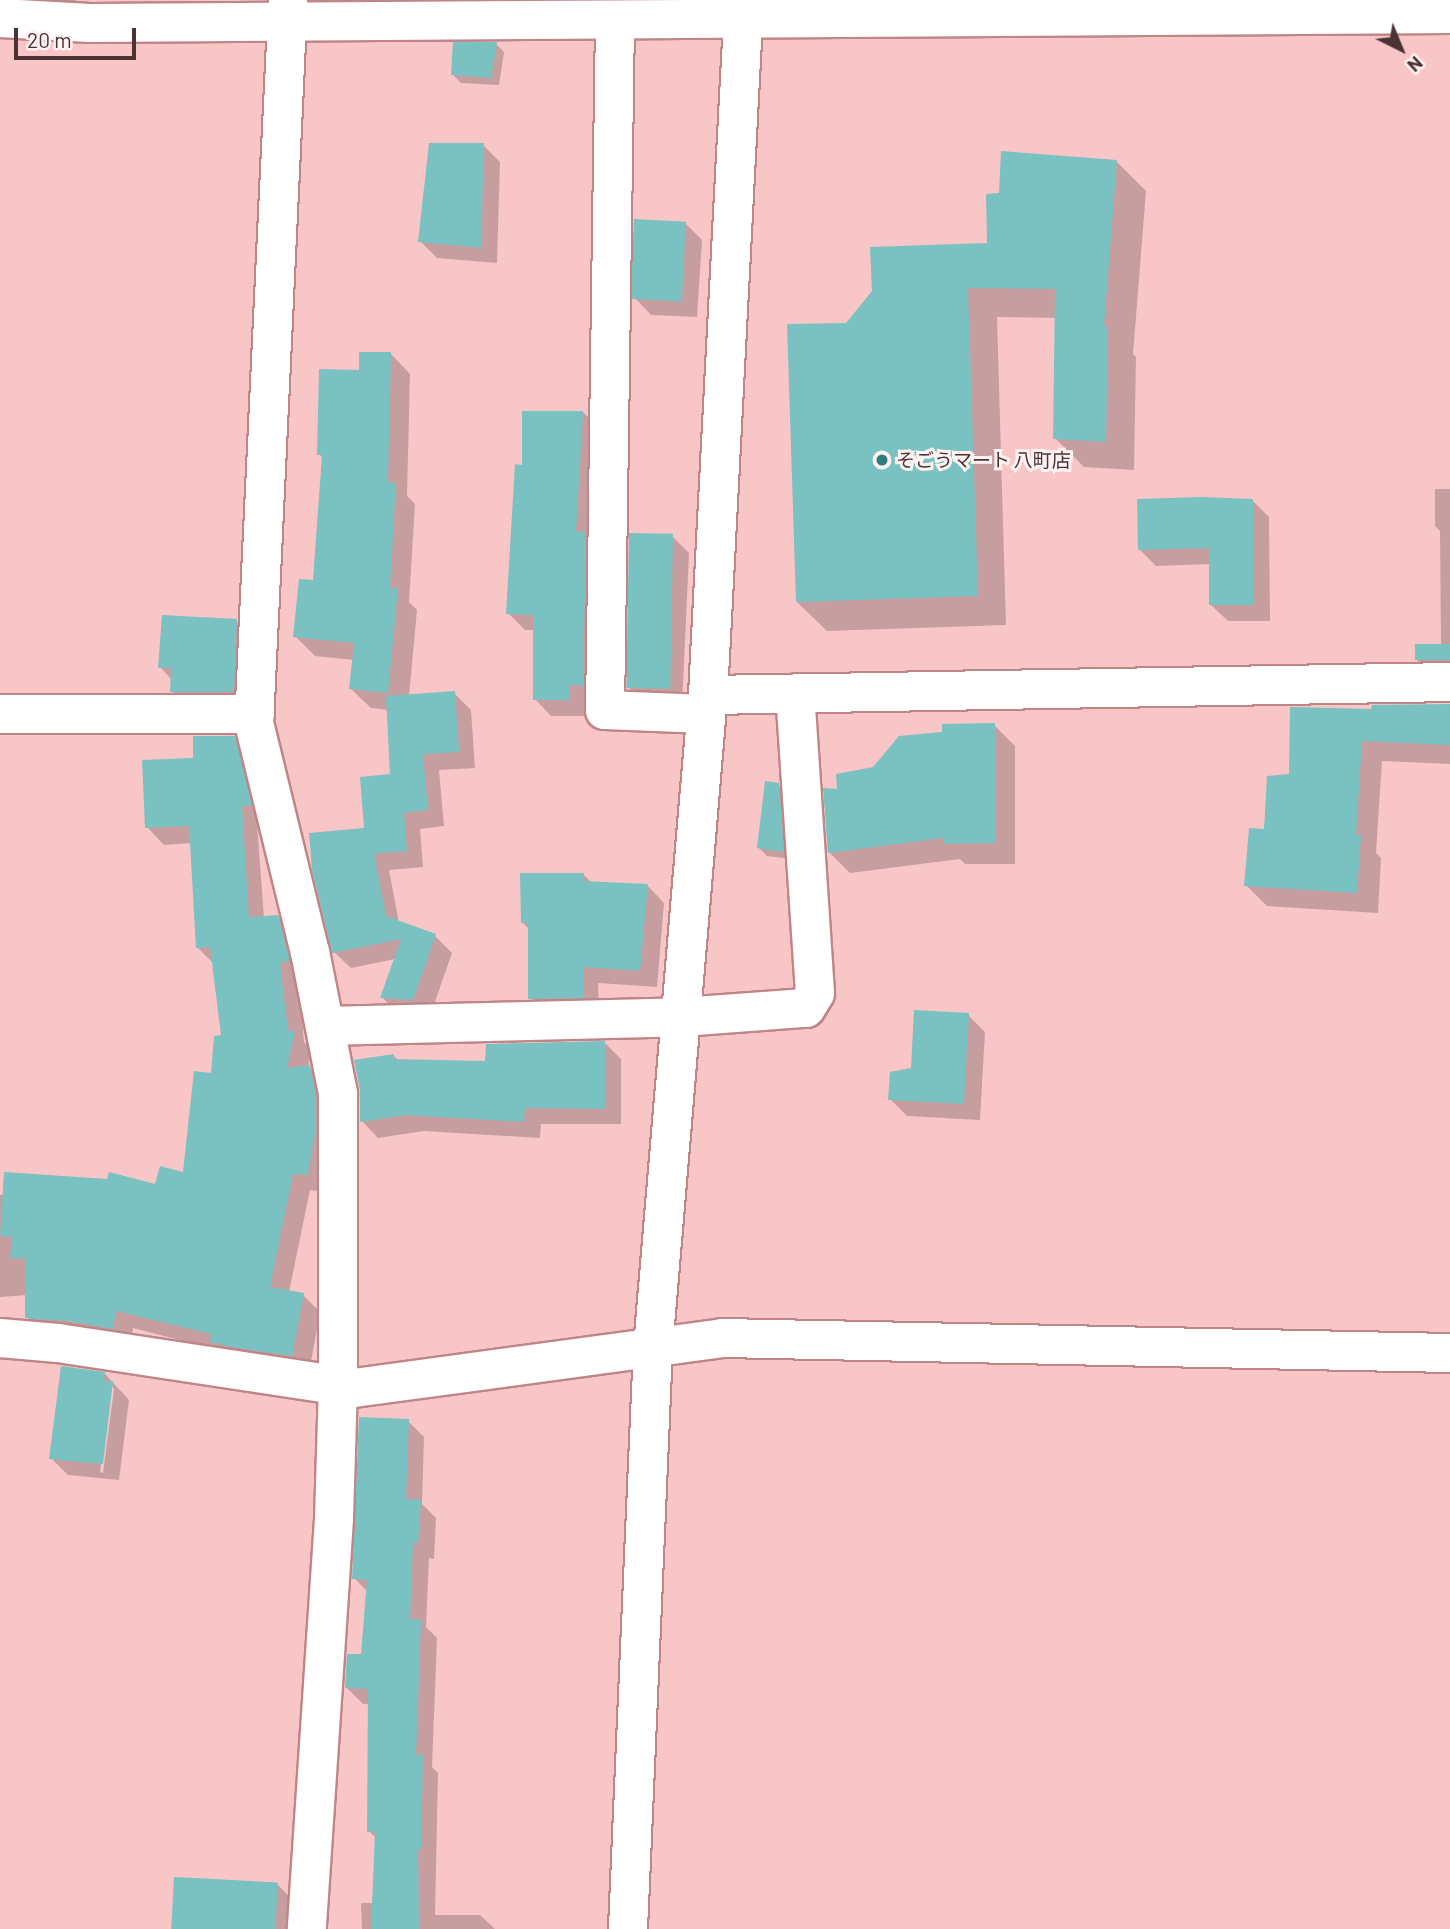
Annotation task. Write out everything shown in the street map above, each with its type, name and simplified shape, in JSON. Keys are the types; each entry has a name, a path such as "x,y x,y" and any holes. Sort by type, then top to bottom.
{"street":[{"path":"0,18 90,12 288,11 615,20 744,10 1056,9 1450,14"},
{"path":"628,1929 653,1348 707,705 744,10"},
{"path":"288,11 254,723 310,952 338,1094 338,1384 334,1519 307,1929"},
{"path":"615,20 605,710 707,705 794,694 1450,682"},
{"path":"325,1026 681,1017 806,1008 814,993 794,694"},
{"path":"0,714 255,714"},
{"path":"0,1338 58,1343 354,1388 722,1338 1450,1353"}],"building":[{"path":"453,42 497,42 491,78 451,75"},
{"path":"429,143 484,143 481,248 418,242"},
{"name":"そごうマート 八町店","path":"1001,151 1117,160 1104,326 1108,326 1106,442 1053,439 1055,289 968,288 978,596 796,602 787,324 846,323 872,291 870,247 987,243 986,194 999,193"},
{"path":"634,219 686,222 682,302 630,299"},
{"path":"359,352 391,352 388,482 396,483 390,588 398,588 388,693 349,689 354,643 293,637 299,579 313,580 322,455 317,455 319,369 359,370"},
{"path":"522,411 583,411 576,532 586,532 583,686 570,685 570,700 533,700 533,615 506,614 515,464 522,465"},
{"path":"1137,499 1253,499 1254,605 1209,605 1209,548 1138,550"},
{"path":"629,533 673,534 670,689 626,688"},
{"path":"162,615 237,619 234,692 170,692 171,668 158,668"},
{"path":"1415,644 1450,644 1450,660 1415,660"},
{"path":"455,691 459,752 423,754 428,810 404,813 407,851 374,854 386,916 436,934 413,1000 380,998 401,939 332,953 312,869 309,833 364,828 360,777 390,774 386,696"},
{"path":"1450,704 1450,745 1362,741 1356,835 1361,835 1357,893 1244,886 1249,828 1264,829 1267,776 1289,774 1290,707 1371,709 1372,705"},
{"path":"995,723 995,843 943,844 943,838 828,853 823,788 837,789 836,774 873,767 899,736 942,732 942,724"},
{"path":"193,736 235,736 252,805 242,806 249,917 278,915 290,961 280,963 288,1031 295,1030 287,1068 310,1065 316,1096 316,1128 308,1175 293,1174 270,1287 304,1293 292,1356 210,1342 211,1334 116,1311 113,1329 67,1321 25,1318 25,1259 10,1258 12,1237 0,1236 4,1172 107,1179 109,1172 155,1184 160,1166 183,1172 194,1071 211,1073 214,1036 221,1035 210,947 196,948 189,826 145,828 142,760 193,758"},
{"path":"765,781 779,783 784,852 757,848"},
{"path":"520,873 584,873 584,881 648,884 640,971 583,967 583,998 528,999 528,923 521,923"},
{"path":"914,1010 969,1013 964,1104 888,1100 890,1072 911,1068"},
{"path":"605,1041 605,1109 525,1108 524,1122 406,1115 360,1122 360,1090 354,1060 394,1054 393,1059 485,1061 486,1044"},
{"path":"61,1366 105,1372 104,1381 113,1381 103,1464 49,1459"},
{"path":"359,1417 409,1419 406,1499 421,1500 418,1543 413,1543 410,1619 421,1620 416,1755 423,1755 421,1849 418,1849 419,1929 371,1929 375,1832 367,1832 368,1689 345,1688 347,1654 361,1654 367,1580 352,1579"},
{"path":"174,1877 278,1882 275,1929 171,1929"}],"place":[{"name":"そごうマート 八町店","path":"882,460"}]}
